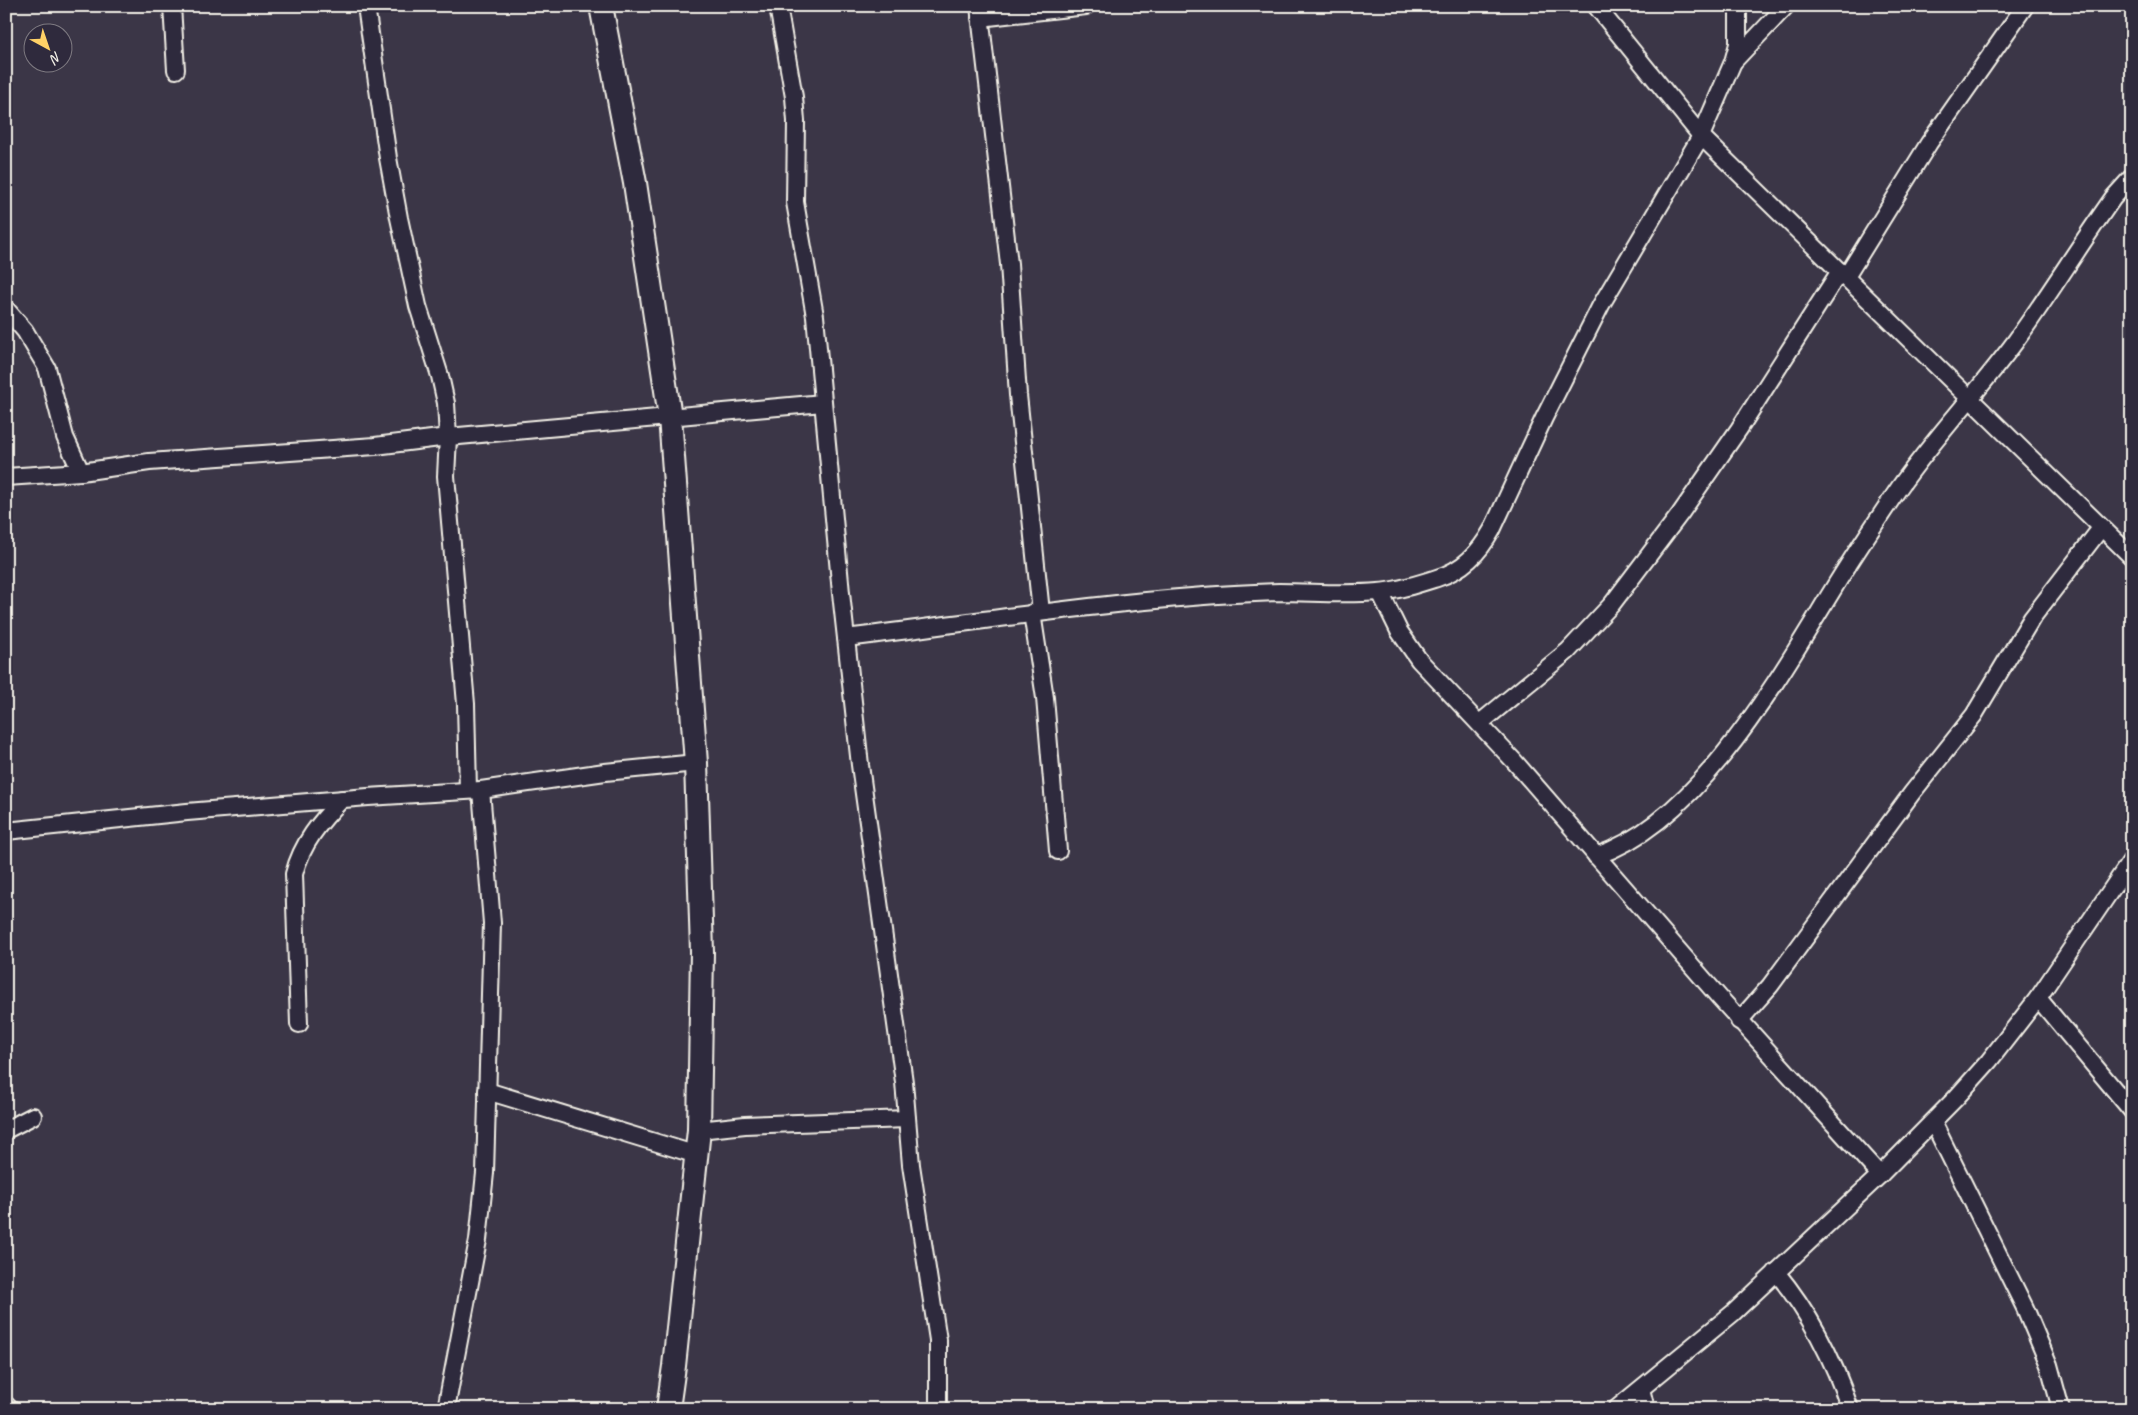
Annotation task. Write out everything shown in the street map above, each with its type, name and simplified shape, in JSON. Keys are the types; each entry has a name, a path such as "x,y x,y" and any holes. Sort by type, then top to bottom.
{"main road":[{"path":"601,6 635,183 670,417 696,763 702,952 699,1130 676,1356 668,1409"}],"street":[{"path":"172,6 176,70"},
{"path":"366,6 388,158 399,218 418,306 440,376 446,403 448,437 446,476 475,790 492,923 482,1211 446,1409"},
{"path":"778,6 794,96 796,121 795,202 815,316 860,765 902,1072 911,1165 938,1340 938,1409"},
{"path":"1058,851 1048,724 1036,613 1009,264 979,12 1086,6"},
{"path":"1596,6 1701,136 2132,557"},
{"path":"846,638 1036,613 1224,595 1380,592 1429,580 1457,570 1472,558 1484,544 1601,305 1701,136 1733,62 1738,44 1738,6"},
{"path":"1733,62 1786,6"},
{"path":"1480,723 1568,651 1612,604 1680,514 1929,144 2025,6"},
{"path":"1596,856 1623,846 1656,822 1700,780 1724,753 1790,660 1879,517 1923,455 2014,343 2108,204 2132,177"},
{"path":"6,309 25,331 47,368 64,437 81,472"},
{"path":"6,477 81,472 149,462 375,446 448,437 824,403"},
{"path":"1739,1021 1770,986 1912,793 1974,715 2032,618 2101,528"},
{"path":"1380,592 1409,647 1480,723 1739,1021 1880,1175"},
{"path":"6,831 187,812 475,790 605,772 696,763"},
{"path":"299,1024 294,874 298,858 316,826 342,799"},
{"path":"1616,1409 1733,1313 1880,1175 1990,1061 2038,998 2132,859"},
{"path":"2038,998 2132,1111"},
{"path":"487,1091 697,1155"},
{"path":"6,1130 34,1116"},
{"path":"699,1130 746,1125 907,1119"},
{"path":"1932,1122 2026,1308 2049,1365 2062,1409"},
{"path":"1776,1272 1809,1315 1823,1340 1850,1409"},
{"path":"1641,1389 1646,1409"},
{"path":"6,1405 10,1409"}]}
